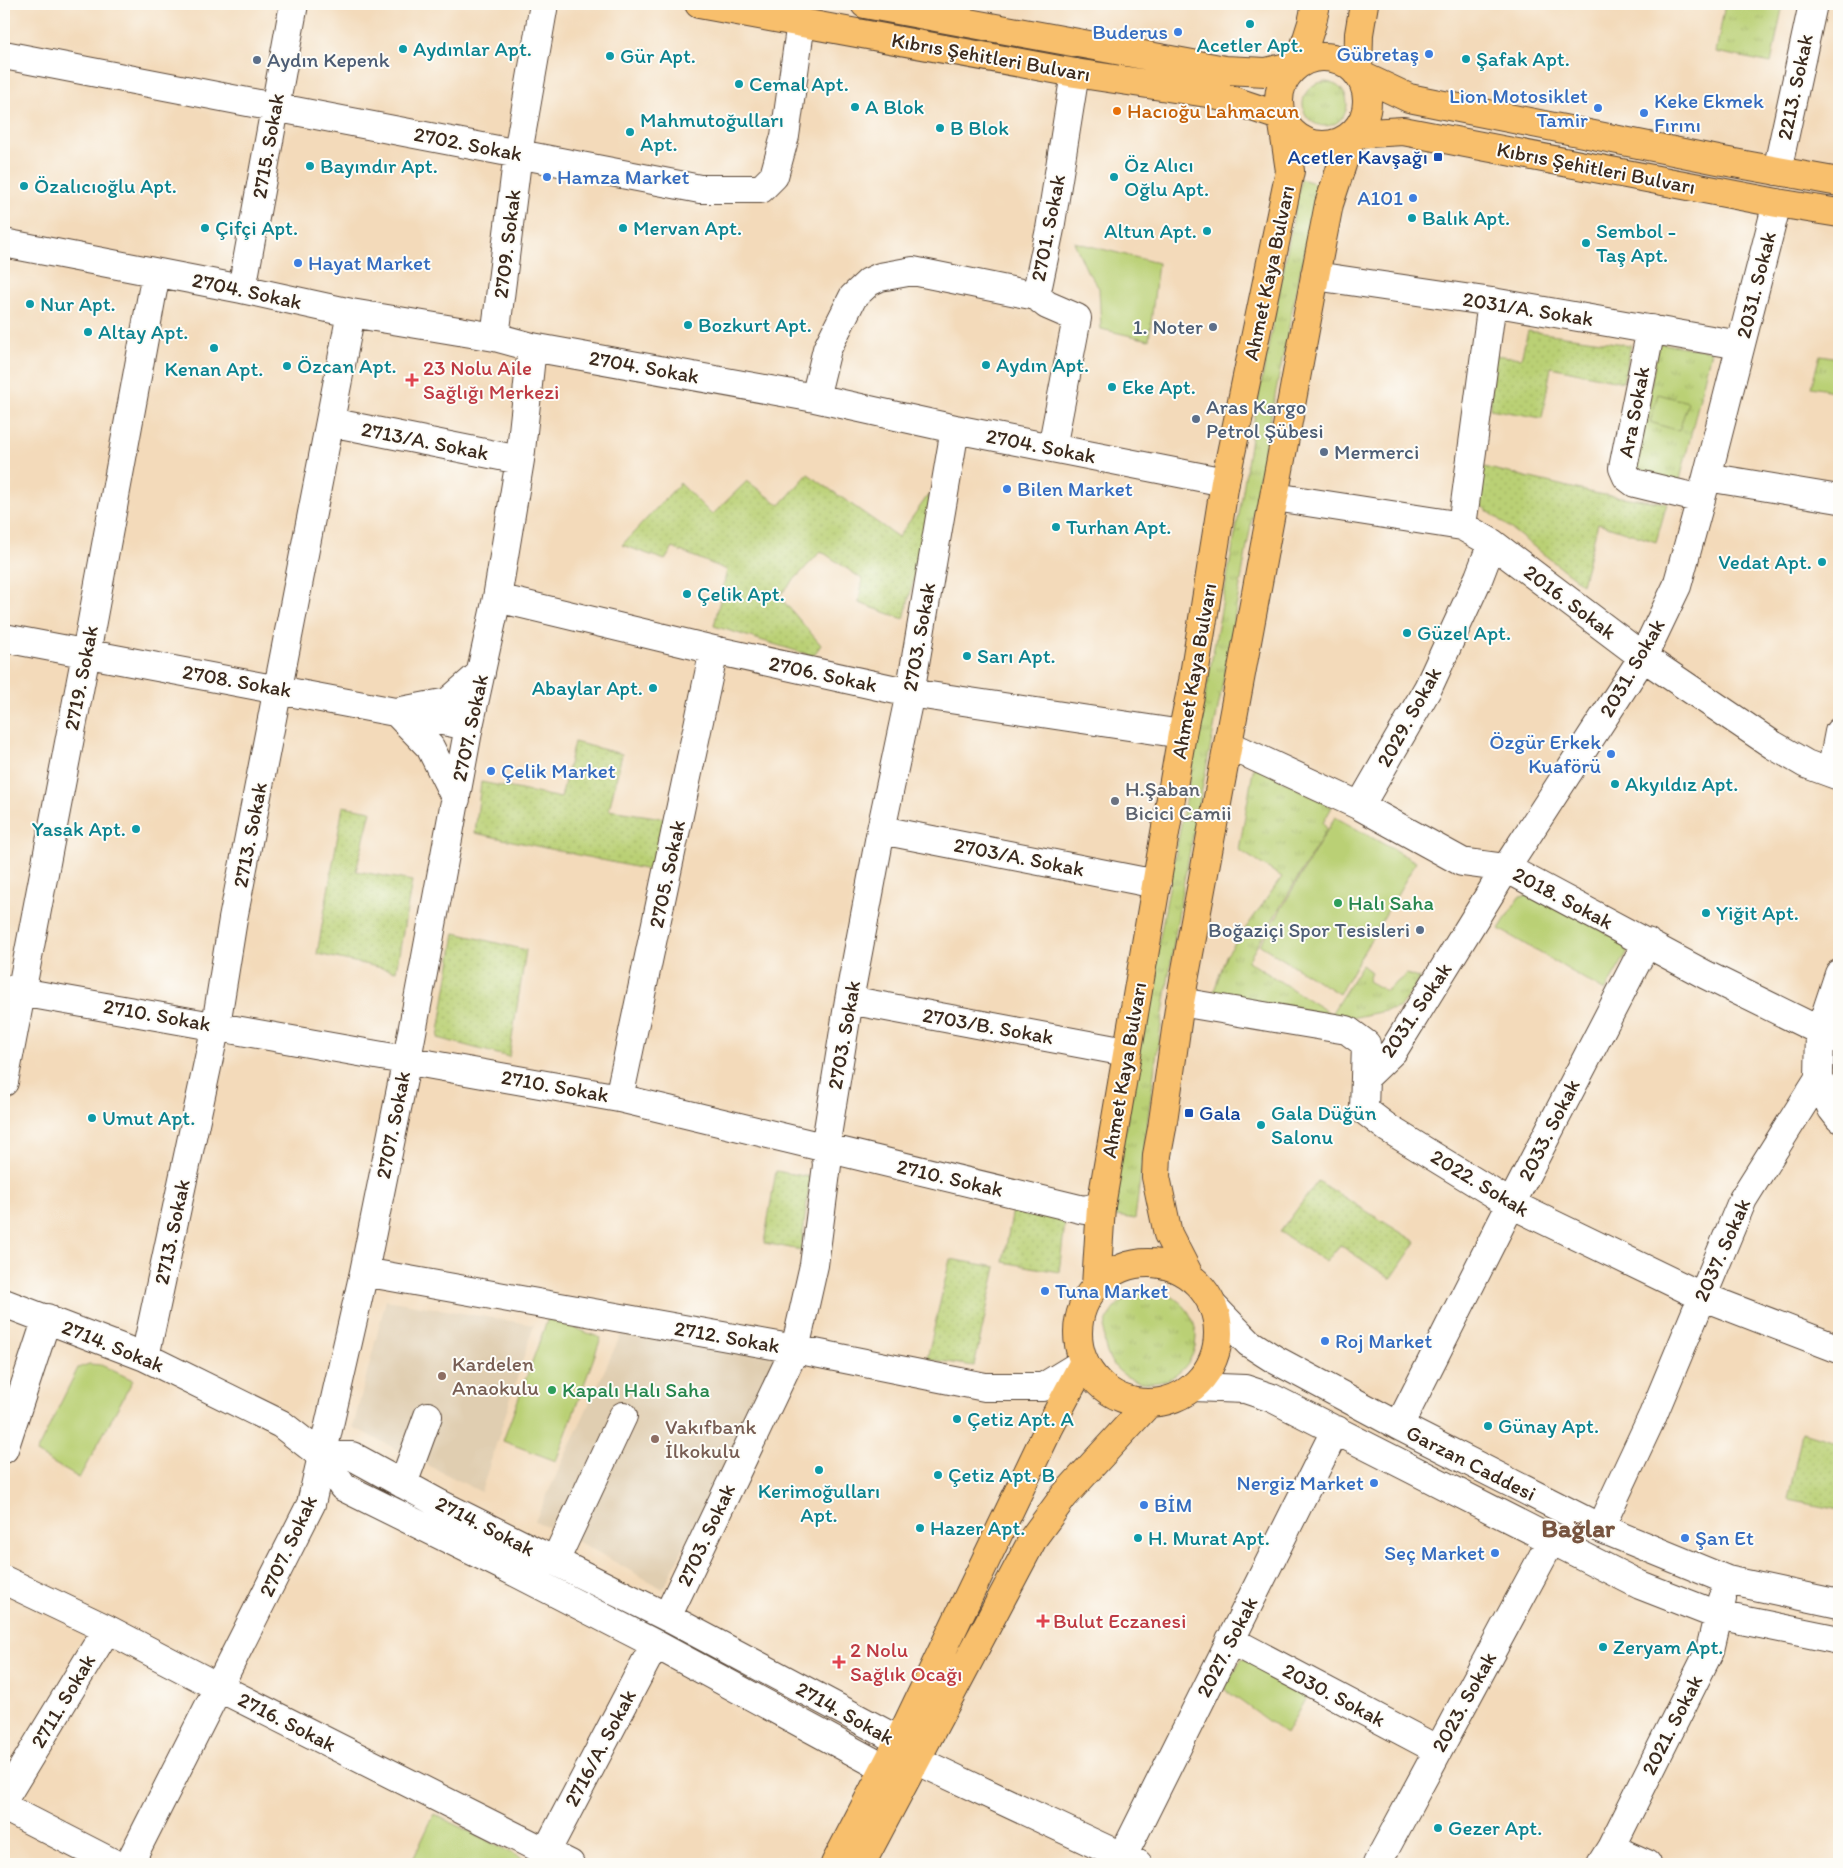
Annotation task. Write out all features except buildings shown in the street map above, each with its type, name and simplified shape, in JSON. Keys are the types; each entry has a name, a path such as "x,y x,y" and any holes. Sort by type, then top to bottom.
{"main road":[{"name":"Kıbrıs Şehitleri Bulvarı","path":"699,4 1075,72 1222,96 1282,117"},
{"name":"Kıbrıs Şehitleri Bulvarı","path":"865,4 944,11 1225,70 1266,72 1299,64"},
{"path":"1299,64 1316,4"},
{"path":"1358,74 1364,4"},
{"path":"1324,56 1349,65 1358,74 1364,86 1367,99 1365,112 1360,124 1352,134 1340,141 1313,144 1300,138 1290,129 1282,117 1279,103 1281,88 1288,74 1299,64 1311,58 1324,56"},
{"name":"Kıbrıs Şehitleri Bulvarı","path":"1358,74 1409,98 1839,182"},
{"name":"Ahmet Kaya Bulvarı","path":"1096,1286 1101,1206 1126,1052 1182,734 1195,672 1225,482 1290,171 1282,117"},
{"name":"Kıbrıs Şehitleri Bulvarı","path":"1352,134 1403,131 1777,203 1839,213"},
{"name":"Ahmet Kaya Bulvarı","path":"1190,1277 1168,1234 1156,1177 1157,1154 1180,1002 1315,276 1329,204 1352,134"},
{"path":"1154,1263 1175,1268 1190,1277 1203,1290 1212,1305 1217,1322 1218,1340 1213,1357 1205,1373 1193,1386 1172,1398 1149,1403 1129,1401 1110,1393 1095,1379 1084,1362 1078,1343 1078,1322 1084,1303 1096,1286 1112,1272 1132,1265 1154,1263"},
{"path":"861,1864 907,1750 1049,1428 1084,1362"},
{"path":"907,1750 1034,1537 1064,1496 1149,1403"},
{"path":"835,1864 884,1768"}],"street":[{"name":"2715. Sokak","path":"242,289 294,4"},
{"name":"2709. Sokak","path":"495,337 518,153 544,4"},
{"name":"2213. Sokak","path":"1777,171 1813,4"},
{"name":"2702. Sokak","path":"4,55 700,189 761,189 774,176 785,136 801,22"},
{"name":"2701. Sokak","path":"1052,448 1077,318 1047,305 1036,296 1050,229 1075,72"},
{"name":"2031. Sokak","path":"1365,1078 1393,1051 1506,868 1643,658 1677,586 1777,203"},
{"name":"2704. Sokak","path":"4,243 242,289 351,313 495,337 532,347 814,398 955,429 1225,482"},
{"path":"814,398 828,349 853,297 869,282 880,276 913,271 1036,296"},
{"name":"2719. Sokak","path":"4,1082 12,990 86,654 156,273"},
{"name":"2031/A. Sokak","path":"1315,276 1492,302 1740,345"},
{"path":"1462,526 1492,302"},
{"name":"2713. Sokak","path":"145,1357 216,1025 235,910 351,313"},
{"name":"Ara Sokak","path":"1651,329 1623,468 1627,477 1635,483 1704,488"},
{"name":"2707. Sokak","path":"129,1864 311,1504 364,1272 407,1060 469,726 497,598 520,460 532,347"},
{"name":"2713/A. Sokak","path":"330,422 520,460"},
{"name":"2703. Sokak","path":"667,1617 795,1349 814,1265 827,1165 825,1148 850,1000 881,830 910,693 955,429"},
{"path":"1704,488 1839,499"},
{"name":"2016. Sokak","path":"1275,497 1462,526 1492,543 1643,658 1773,745 1806,764 1835,775"},
{"name":"2029. Sokak","path":"1360,806 1428,688 1479,577 1492,543"},
{"name":"2706. Sokak","path":"497,598 714,650 910,693 1182,734"},
{"name":"2708. Sokak","path":"4,638 469,726"},
{"name":"2705. Sokak","path":"619,1098 714,650"},
{"path":"396,712 448,702 481,674"},
{"path":"396,712 430,747 456,799"},
{"path":"1835,775 1839,732"},
{"name":"2018. Sokak","path":"1229,744 1360,806 1462,862 1506,868 1706,975 1829,1035"},
{"name":"2703/A. Sokak","path":"881,830 1141,881 1157,882"},
{"name":"2033. Sokak","path":"1399,1426 1511,1204 1647,942"},
{"path":"1839,974 1829,1035 1819,1078 1832,1109 1839,1118"},
{"name":"2710. Sokak","path":"12,990 619,1098 1084,1210 1101,1206"},
{"name":"2703/B. Sokak","path":"850,1000 1126,1052"},
{"name":"2022. Sokak","path":"1180,1002 1347,1030 1366,1044 1364,1110 1389,1129 1511,1204 1701,1296 1839,1349"},
{"name":"2037. Sokak","path":"1600,1528 1653,1415 1743,1199 1819,1078"},
{"name":"2712. Sokak","path":"364,1272 795,1349 985,1387 1043,1386 1084,1362"},
{"name":"2714. Sokak","path":"4,1303 145,1357 281,1424 322,1456 343,1487 655,1644 884,1768 907,1750 667,1617 438,1503 352,1456 322,1456"},
{"name":"Garzan Caddesi","path":"1212,1305 1249,1343 1274,1359 1399,1426 1600,1528 1727,1580 1839,1604"},
{"path":"4,1449 47,1318"},
{"name":"Garzan Caddesi","path":"1193,1386 1245,1389 1272,1398 1550,1541 1640,1585 1717,1615 1839,1640"},
{"path":"403,1484 428,1416"},
{"path":"555,1561 624,1416"},
{"name":"2027. Sokak","path":"1126,1862 1230,1640 1337,1430"},
{"name":"2023. Sokak","path":"1377,1864 1550,1541"},
{"name":"2716. Sokak","path":"4,1580 107,1629 570,1864"},
{"name":"2021. Sokak","path":"1606,1856 1710,1650 1727,1580"},
{"name":"2711. Sokak","path":"4,1799 107,1629"},
{"name":"2030. Sokak","path":"1230,1640 1438,1750"},
{"name":"2716/A. Sokak","path":"546,1852 655,1644"},
{"path":"907,1750 1126,1862"},
{"path":"4,1807 115,1864"},
{"path":"1606,1856 1647,1864"}],"shaded area":[{"name":"Kardelen Anaokulu","path":"386,1300 534,1325 481,1492 353,1427"},
{"name":"Vakıfbank İlkokulu","path":"623,1330 778,1357 663,1589 590,1548 535,1521"}],"green space":[{"path":"1725,4 1783,4 1771,63 1716,52"},
{"path":"1325,82 1337,86 1343,92 1347,104 1343,116 1337,122 1325,126 1313,122 1307,116 1303,104 1307,92 1313,86"},
{"path":"1301,179 1318,184 1267,435 1220,698 1182,891 1155,1065 1135,1219 1110,1215 1241,503 1253,425"},
{"path":"1074,242 1158,263 1149,340 1101,329 1099,288 1087,271"},
{"path":"1528,331 1631,345 1623,382 1551,367 1542,418 1490,409 1494,355 1521,358"},
{"path":"1659,343 1711,351 1679,484 1635,468"},
{"path":"1820,355 1839,358 1839,392 1811,387"},
{"path":"1658,394 1688,402 1679,431 1650,422"},
{"path":"1484,467 1598,494 1667,503 1656,542 1598,523 1582,584 1475,501"},
{"path":"808,474 898,537 929,494 932,505 904,619 859,603 862,579 821,551 779,596 821,645 813,656 714,626 727,570 673,548 665,560 622,545 680,483 712,515 747,481 780,505"},
{"path":"574,742 622,754 609,810 670,819 658,872 475,833 481,782 561,798"},
{"path":"1254,765 1332,807 1323,823 1327,829 1248,961 1331,1014 1362,965 1371,972 1368,981 1386,991 1407,974 1420,979 1399,1008 1332,1022 1213,994 1226,956 1282,877 1239,850"},
{"path":"343,806 371,811 356,871 412,881 396,971 317,954"},
{"name":"Halı Saha","path":"1335,817 1416,862 1339,994 1260,945"},
{"path":"1535,895 1627,944 1627,953 1605,991 1499,929 1519,897"},
{"path":"455,933 526,950 509,1057 438,1038"},
{"path":"776,1171 810,1177 801,1250 764,1243"},
{"path":"1318,1181 1416,1242 1391,1279 1340,1245 1326,1262 1280,1232"},
{"path":"1014,1204 1066,1215 1059,1272 1003,1262"},
{"path":"950,1259 996,1267 974,1366 927,1359"},
{"path":"1150,1291 1168,1294 1183,1304 1193,1319 1196,1337 1193,1355 1183,1370 1168,1380 1150,1383 1132,1380 1117,1370 1107,1355 1104,1337 1107,1319 1117,1304 1132,1294"},
{"name":"Kapalı Halı Saha","path":"548,1318 601,1338 556,1461 503,1441"},
{"path":"89,1364 101,1365 133,1380 79,1478 36,1453 78,1368"},
{"path":"1802,1432 1839,1443 1839,1510 1788,1500"},
{"path":"1242,1658 1310,1690 1286,1734 1224,1689"},
{"path":"434,1814 534,1864 411,1864"}],"place":[{"name":"Acetler Apt.","path":"1250,24"},
{"name":"Buderus","path":"1178,32"},
{"name":"Aydınlar Apt.","path":"403,49"},
{"name":"Gübretaş","path":"1429,54"},
{"name":"Gür Apt.","path":"610,56"},
{"name":"Şafak Apt.","path":"1466,59"},
{"name":"Aydın Kepenk","path":"257,60"},
{"name":"Cemal Apt.","path":"739,84"},
{"name":"A Blok","path":"855,107"},
{"name":"Lion Motosiklet Tamir","path":"1598,108"},
{"name":"Hacıoğu Lahmacun","path":"1117,111"},
{"name":"Keke Ekmek Fırını","path":"1644,113"},
{"name":"B Blok","path":"940,128"},
{"name":"Mahmutoğulları Apt.","path":"630,132"},
{"name":"Acetler Kavşağı","path":"1438,157"},
{"name":"Bayındır Apt.","path":"310,166"},
{"name":"Hamza Market","path":"547,177"},
{"name":"Öz Alıcı Oğlu Apt.","path":"1114,177"},
{"name":"Özalıcıoğlu Apt.","path":"24,186"},
{"name":"A101","path":"1413,198"},
{"name":"Balık Apt.","path":"1412,218"},
{"name":"Çifçi Apt.","path":"205,228"},
{"name":"Mervan Apt.","path":"623,228"},
{"name":"Altun Apt.","path":"1207,231"},
{"name":"Sembol - Taş Apt.","path":"1586,243"},
{"name":"Hayat Market","path":"298,263"},
{"name":"Nur Apt.","path":"30,304"},
{"name":"Bozkurt Apt.","path":"688,325"},
{"name":"1. Noter","path":"1213,327"},
{"name":"Altay Apt.","path":"88,332"},
{"name":"Kenan Apt.","path":"214,348"},
{"name":"Aydın Apt.","path":"986,365"},
{"name":"Özcan Apt.","path":"287,366"},
{"name":"23 Nolu Aile Sağlığı Merkezi","path":"412,380"},
{"name":"Eke Apt.","path":"1112,387"},
{"name":"Aras Kargo Petrol Şübesi","path":"1196,419"},
{"name":"Mermerci","path":"1324,452"},
{"name":"Bilen Market","path":"1007,489"},
{"name":"Turhan Apt.","path":"1056,527"},
{"name":"Vedat Apt.","path":"1822,562"},
{"name":"Çelik Apt.","path":"687,594"},
{"name":"Güzel Apt.","path":"1407,633"},
{"name":"Sarı Apt.","path":"967,656"},
{"name":"Abaylar Apt.","path":"653,688"},
{"name":"Özgür Erkek Kuaförü","path":"1611,754"},
{"name":"Çelik Market","path":"491,771"},
{"name":"Akyıldız Apt.","path":"1615,784"},
{"name":"H.Şaban Bicici Camii","path":"1115,801"},
{"name":"Yasak Apt.","path":"136,829"},
{"name":"Halı Saha","path":"1338,903"},
{"name":"Yiğit Apt.","path":"1706,913"},
{"name":"Boğaziçi Spor Tesisleri","path":"1420,930"},
{"name":"Gala","path":"1189,1113"},
{"name":"Umut Apt.","path":"92,1118"},
{"name":"Gala Düğün Salonu","path":"1261,1125"},
{"name":"Tuna Market","path":"1045,1291"},
{"name":"Roj Market","path":"1325,1341"},
{"name":"Kardelen Anaokulu","path":"442,1376"},
{"name":"Kapalı Halı Saha","path":"552,1390"},
{"name":"Çetiz Apt. A","path":"957,1419"},
{"name":"Günay Apt.","path":"1488,1426"},
{"name":"Vakıfbank İlkokulu","path":"655,1439"},
{"name":"Kerimoğulları Apt.","path":"819,1470"},
{"name":"Çetiz Apt. B","path":"938,1475"},
{"name":"Nergiz Market","path":"1374,1483"},
{"name":"BİM","path":"1144,1505"},
{"name":"Hazer Apt.","path":"920,1528"},
{"name":"H. Murat Apt.","path":"1138,1538"},
{"name":"Şan Et","path":"1685,1538"},
{"name":"Seç Market","path":"1495,1553"},
{"name":"Bulut Eczanesi","path":"1043,1621"},
{"name":"Zeryam Apt.","path":"1603,1647"},
{"name":"2 Nolu Sağlık Ocağı","path":"839,1662"},
{"name":"Gezer Apt.","path":"1438,1828"}],"district":[{"name":"Bağlar","path":"1578,1528"}]}
